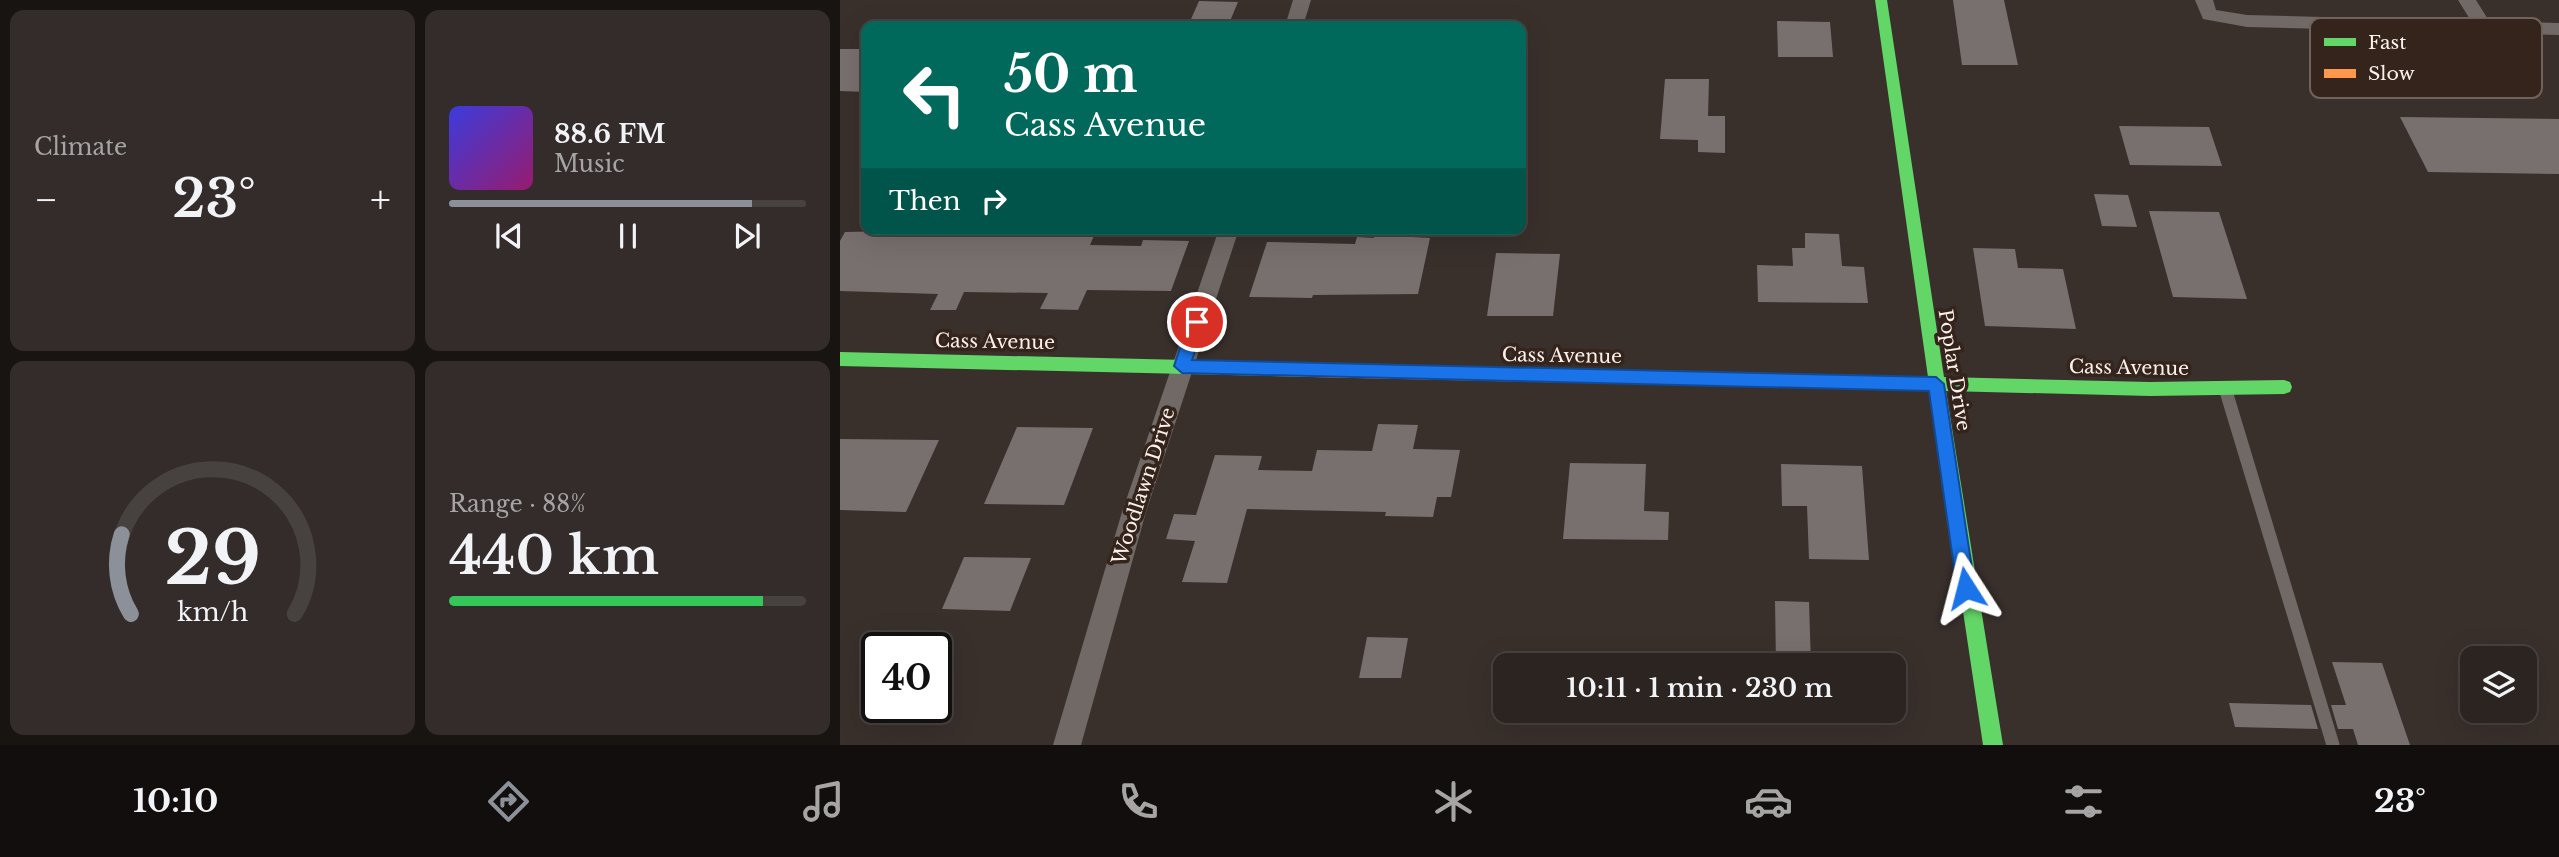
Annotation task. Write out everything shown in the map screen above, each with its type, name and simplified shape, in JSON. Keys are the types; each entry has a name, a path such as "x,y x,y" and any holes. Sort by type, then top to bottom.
{"street":[{"path":"1296,21 1302,0"},
{"name":"Poplar Drive","path":"1881,0 1936,384 1993,745"},
{"path":"2204,0 2209,15 2247,21 2310,23"},
{"path":"2468,0 2479,18"},
{"name":"Woodlawn Drive","path":"1067,745 1134,512 1227,235"},
{"name":"Cass Avenue","path":"840,359 1936,384 2284,387"}],"lane":[{"path":"2225,388 2333,745"}],"building":[{"path":"1953,0 2004,0 2018,65 1962,65"},
{"path":"1199,1 1238,2 1230,21 1190,21"},
{"path":"1777,21 1830,22 1833,57 1778,57"},
{"path":"840,49 861,49 861,92 840,91"},
{"path":"1665,79 1709,79 1708,116 1725,116 1725,153 1698,152 1698,140 1660,139"},
{"path":"2400,117 2559,119 2559,174 2428,172"},
{"path":"2119,126 2209,127 2222,166 2130,165"},
{"path":"2094,194 2128,195 2137,227 2102,226"},
{"path":"2149,211 2219,212 2247,299 2173,297"},
{"path":"845,232 861,232 861,235 1094,235 1090,245 1141,246 1143,240 1189,241 1171,291 1087,290 1078,310 1040,309 1048,293 964,292 956,310 930,310 938,294 840,291 840,241"},
{"path":"1805,233 1839,234 1842,266 1864,267 1868,303 1758,302 1757,265 1793,266 1792,248 1805,248"},
{"path":"1375,235 1412,235 1430,238 1418,294 1313,295 1312,298 1249,297 1267,242 1355,244 1357,237 1374,238"},
{"path":"1973,248 2015,249 2018,268 2063,269 2076,329 1985,326"},
{"path":"1496,253 1560,254 1553,316 1487,316"},
{"path":"1378,424 1418,425 1413,449 1460,450 1451,497 1437,497 1433,517 1385,516 1386,512 1247,509 1227,583 1182,582 1195,541 1166,539 1174,514 1196,515 1215,455 1262,456 1258,470 1312,471 1317,450 1372,451"},
{"path":"1017,427 1093,428 1064,505 984,504"},
{"path":"840,439 939,440 906,512 840,510"},
{"path":"1570,463 1646,464 1644,511 1669,512 1668,540 1563,539"},
{"path":"1781,464 1862,466 1869,560 1809,559 1807,506 1782,506"},
{"path":"964,557 1031,558 1010,611 942,609"},
{"path":"1775,601 1809,602 1811,653 1776,653"},
{"path":"1367,637 1408,638 1401,678 1359,678"},
{"path":"2332,662 2382,663 2410,745 2358,745 2353,729 2338,729 2331,705 2346,705"},
{"path":"2229,703 2311,705 2318,729 2235,727"}],"traffic: fast":[{"path":"1881,0 1963,564 1993,745"},
{"path":"840,359 1310,370"},
{"path":"1769,380 2150,389 2284,387"}],"traffic: slow":[{"path":"1310,370 1769,380"}],"route":[{"path":"1197,322 1182,366 1936,384 1966,588"}]}
